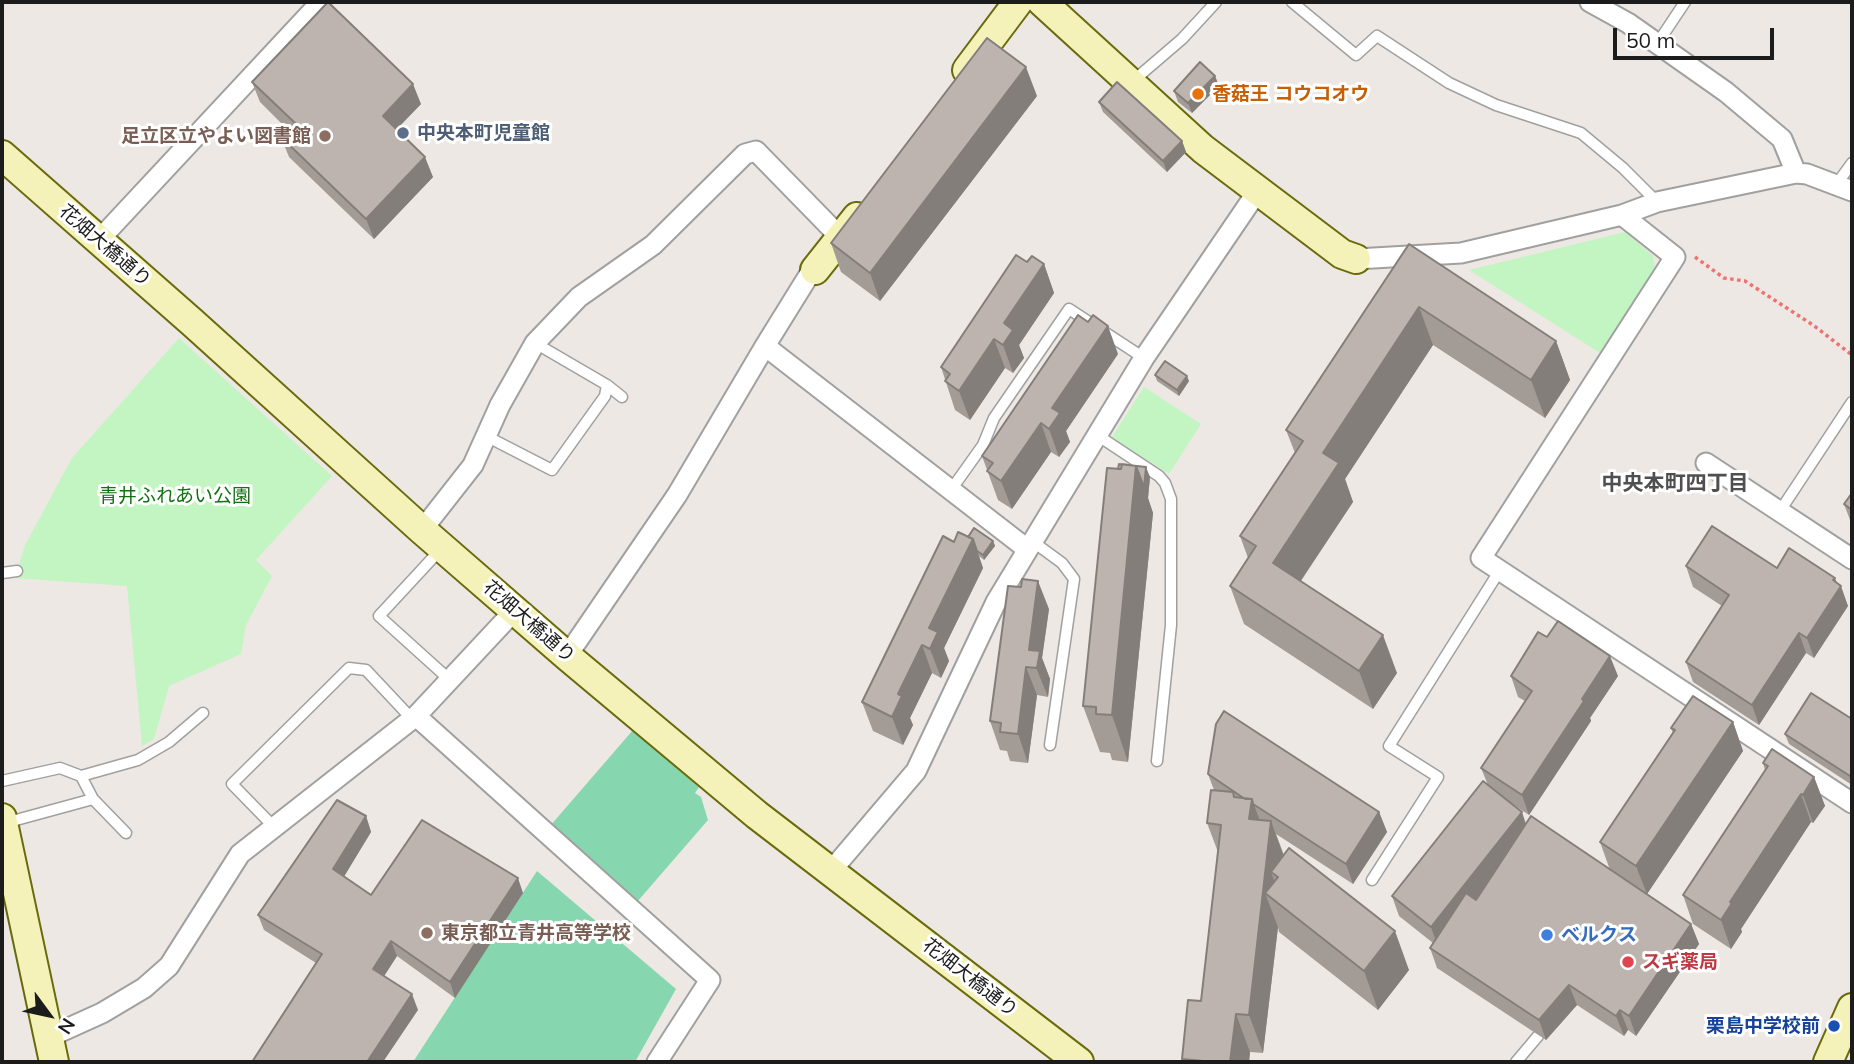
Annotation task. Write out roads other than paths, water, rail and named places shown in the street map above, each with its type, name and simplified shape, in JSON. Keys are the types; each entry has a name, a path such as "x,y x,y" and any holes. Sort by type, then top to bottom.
{"street":[{"path":"99,240 321,2"},
{"path":"952,91 1018,2"},
{"path":"1042,2 1203,149 1342,254 1356,259 1461,253 1622,215 1657,202 1796,173 1807,174 1844,188"},
{"path":"1590,2 1628,23 1726,92 1782,139 1796,173"},
{"path":"432,538 473,465 500,405 535,343 579,297 653,245 745,154 755,151 841,238"},
{"name":"花畑大橋通り","path":"2,155 568,656 757,815 1079,1062"},
{"path":"831,871 916,771 996,602 1029,545 1143,358 1257,192"},
{"path":"568,656 677,495 809,275 871,199"},
{"path":"1622,215 1675,257 1481,558 1852,803"},
{"path":"765,346 951,490 1029,545"},
{"path":"1706,463 1852,559"},
{"path":"2,821 52,1049 134,994 169,966 240,854 414,718 515,610"},
{"path":"414,718 710,980 657,1062"},
{"path":"1828,1062 1852,1007"}],"lane":[{"path":"1131,83 1182,38 1216,2"},
{"path":"1292,2 1356,55 1377,36 1449,83 1496,105 1581,133 1623,168 1657,202"},
{"path":"1657,44 1685,2"},
{"path":"1844,188 1852,163"},
{"path":"951,490 983,445 994,418 1069,309 1143,358"},
{"path":"535,343 607,385 622,397"},
{"path":"486,436 552,470 605,396 607,385"},
{"path":"1780,511 1852,402"},
{"path":"1097,435 1166,482 1171,499 1171,625 1157,761"},
{"path":"432,538 379,616 451,681"},
{"path":"1029,545 1062,563 1074,579 1050,745"},
{"path":"1372,880 1438,777 1389,746 1500,570"},
{"path":"2,573 17,571"},
{"path":"274,827 232,784 349,668 366,670 414,718"},
{"path":"2,781 60,768 81,776 138,760 169,742 204,713"},
{"path":"81,776 93,799 126,833"},
{"path":"2,821 93,799"},
{"path":"1516,1062 1538,1036"}],"place":[{"name":"香菇王 コウコオウ","path":"1198,94"},
{"name":"中央本町児童館","path":"403,133"},
{"name":"足立区立やよい図書館","path":"325,136"},
{"name":"東京都立青井高等学校","path":"427,933"},
{"name":"ベルクス","path":"1547,935"},
{"name":"スギ薬局","path":"1628,962"},
{"name":"栗島中学校前","path":"1834,1026"}],"district":[{"name":"中央本町四丁目","path":"1675,484"}],"park label":[{"name":"青井ふれあい公園","path":"175,496"}]}
